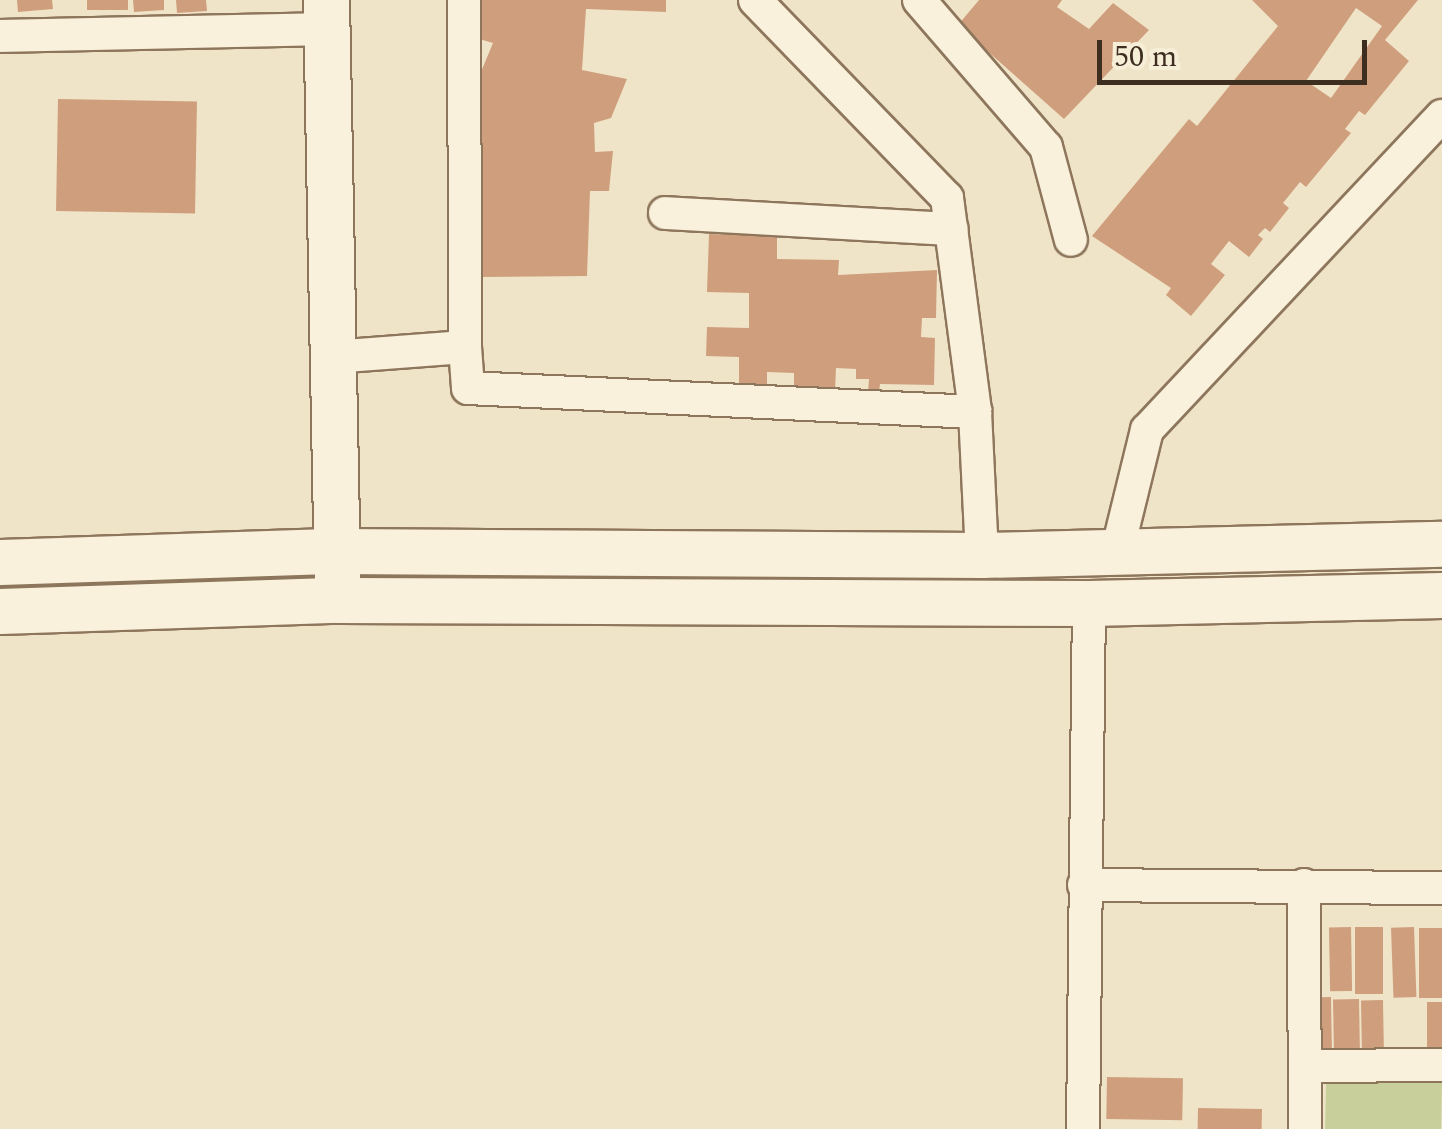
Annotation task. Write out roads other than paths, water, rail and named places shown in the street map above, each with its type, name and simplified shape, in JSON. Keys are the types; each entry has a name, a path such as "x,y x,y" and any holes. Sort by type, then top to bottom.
{"street":[{"path":"464,0 464,348 468,388 975,412"},
{"path":"755,0 942,190 952,230 975,412 982,555"},
{"path":"919,0 1046,147 1070,240"},
{"path":"0,36 326,15 337,600"},
{"path":"1117,552 1147,430 1442,116"},
{"path":"665,213 952,230"},
{"path":"332,357 464,348"},
{"path":"0,562 336,551 982,555 1442,544"},
{"path":"0,611 337,600 1089,603 1442,595"},
{"path":"1084,1129 1089,603"},
{"path":"1084,885 1442,888"},
{"path":"1304,885 1304,1129"},
{"path":"1304,1066 1442,1065"}]}
